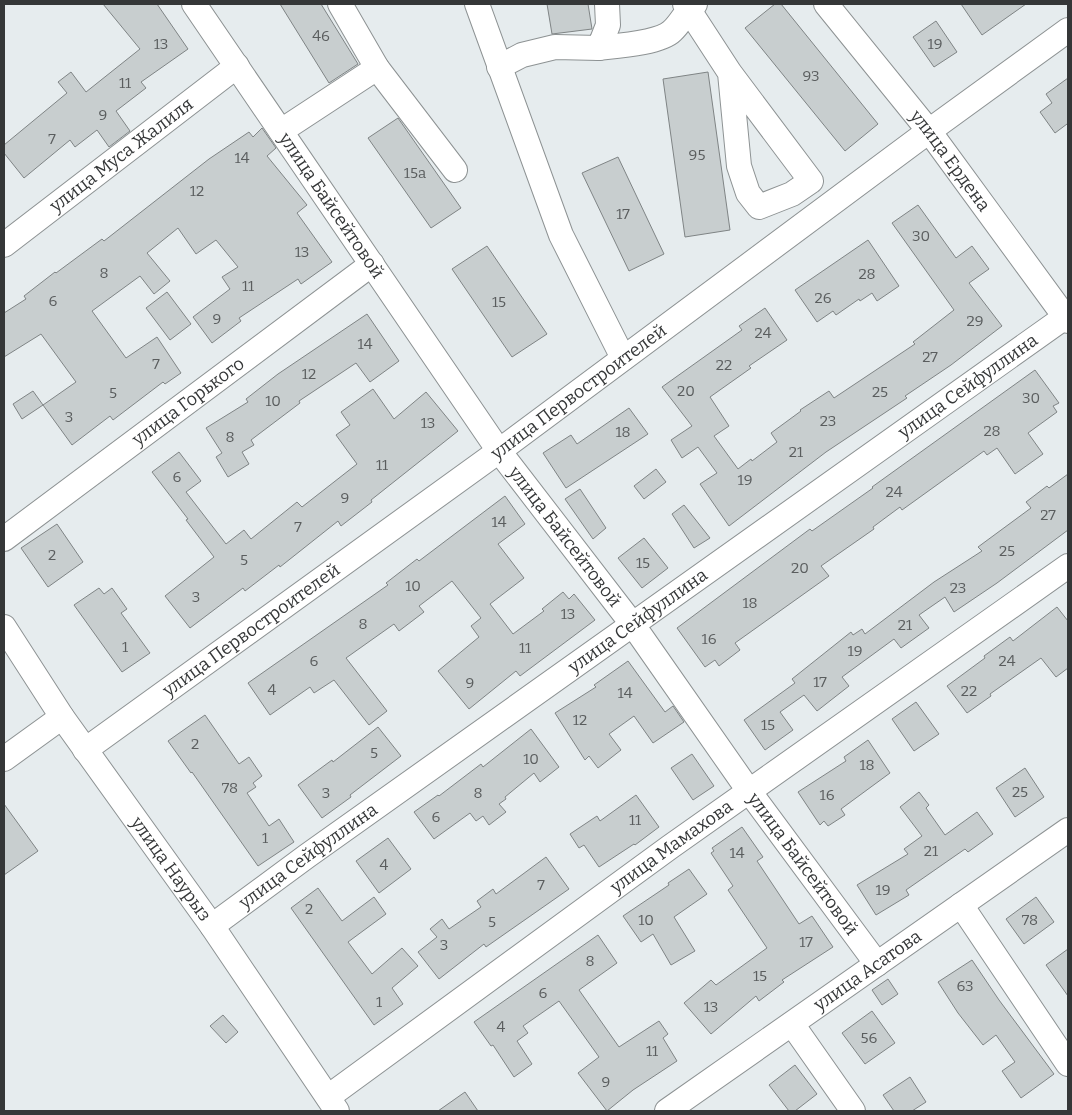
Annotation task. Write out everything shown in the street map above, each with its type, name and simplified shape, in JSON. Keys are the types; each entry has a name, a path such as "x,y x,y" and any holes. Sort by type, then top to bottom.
{"street":[{"name":"улица Байсейтовой","path":"194,4 499,451 633,625 749,791 876,964"},
{"path":"340,4 377,68 455,170"},
{"path":"477,4 561,235 623,358"},
{"path":"599,48 608,25 607,4"},
{"name":"улица Ердена","path":"826,4 929,131 1067,319"},
{"path":"499,66 522,54 555,47 599,48 642,43 671,32 689,6 730,73 811,181 792,194 759,208 748,193 739,166 730,73"},
{"name":"улица Первостроителей","path":"85,750 499,451 1068,30"},
{"name":"улица Муса Жалиля","path":"4,244 237,66"},
{"path":"281,131 377,68"},
{"name":"улица Горького","path":"4,539 372,264"},
{"name":"улица Сейфуллина","path":"212,926 307,856 1067,319"},
{"name":"улица Мамахова","path":"332,1104 749,791 1068,566"},
{"name":"улица Наурыз","path":"4,626 62,717 212,926 332,1104"},
{"path":"4,759 62,717"},
{"name":"улица Асатова","path":"668,1111 1068,830"},
{"path":"961,905 1068,1064"},
{"path":"792,1024 853,1111"}],"building":[{"path":"103,4 157,4 188,49 141,82 146,88 116,111 130,131 109,147 97,130 75,147 70,140 24,178 4,153 4,145 67,93 58,82 71,72 86,92 140,49"},
{"path":"280,4 321,4 358,64 329,83"},
{"path":"547,4 588,4 592,29 552,34"},
{"path":"775,4 781,4 878,124 845,151 745,28"},
{"path":"961,4 1026,4 982,35"},
{"path":"936,21 957,52 934,67 913,37"},
{"path":"708,72 730,230 685,237 663,79"},
{"path":"1068,78 1068,126 1067,124 1055,133 1040,112 1052,103 1046,94"},
{"path":"398,118 461,208 431,228 368,138"},
{"path":"262,128 276,148 267,156 307,205 297,213 332,262 301,284 298,279 239,318 241,321 212,343 193,317 230,289 222,277 238,267 216,240 196,254 178,228 147,253 170,281 154,294 140,276 92,311 126,358 157,337 181,373 165,384 163,382 113,420 110,416 72,445 43,405 76,382 41,334 4,357 4,313 26,299 24,296 55,272 102,239 104,241 209,159 249,132 253,137"},
{"path":"618,157 664,254 629,271 582,173"},
{"path":"918,205 956,258 972,246 989,269 969,283 1002,326 951,365 905,396 907,398 826,452 729,526 700,484 717,473 698,447 682,458 671,440 692,426 662,387 742,330 739,326 765,308 787,340 749,366 751,368 710,397 729,426 714,436 738,469 751,459 752,461 777,442 771,433 800,410 829,391 834,398 915,344 913,342 954,310 892,223"},
{"path":"868,240 899,286 877,301 872,293 860,301 859,299 836,315 833,311 817,322 795,290"},
{"path":"487,246 547,334 512,357 452,269"},
{"path":"167,292 191,324 170,340 146,308"},
{"path":"367,314 399,361 370,382 356,363 299,401 300,403 251,440 254,445 242,452 249,464 228,477 216,457 222,453 206,428 248,402 246,399 278,374"},
{"path":"1035,370 1059,403 1053,406 1057,412 1028,433 1043,454 1015,474 997,448 987,455 984,451 902,510 900,507 873,527 874,529 821,566 829,576 735,643 740,650 719,666 715,660 705,667 677,628 810,529 812,531 873,488"},
{"path":"373,389 394,419 426,392 458,431 341,526 338,521 280,567 279,565 245,591 243,588 190,628 165,596 214,557 152,472 179,452 201,481 186,492 226,544 244,530 251,539 297,502 302,507 357,464 336,435 350,425 341,412"},
{"path":"33,391 43,405 22,419 13,404"},
{"path":"629,408 648,434 566,488 543,453 571,435 577,444"},
{"path":"656,469 666,482 644,499 634,486"},
{"path":"1068,474 1068,530 997,583 954,612 945,597 919,615 929,628 901,648 894,639 842,677 849,686 817,711 804,695 780,712 793,730 765,750 744,720 795,683 792,679 851,632 853,635 862,629 865,634 934,582 982,551 978,547 1031,508 1026,502 1047,486 1049,488"},
{"path":"580,489 606,528 593,539 565,499"},
{"path":"505,496 525,524 498,544 524,578 490,604 513,634 544,611 542,609 563,592 569,599 574,594 595,620 520,676 516,671 469,709 438,671 479,637 471,626 481,618 452,581 419,606 424,612 399,631 394,624 346,658 387,711 369,725 334,680 314,693 310,687 270,715 248,683 388,585 386,583 417,559 419,561"},
{"path":"684,505 710,538 694,548 672,514"},
{"path":"57,524 83,562 48,587 21,548"},
{"path":"644,538 668,568 642,588 618,558"},
{"path":"99,588 104,594 112,588 127,609 121,613 150,653 122,672 74,605"},
{"path":"1057,607 1068,621 1068,668 1056,677 1041,658 990,694 991,696 967,713 947,686 1010,637 1013,641"},
{"path":"628,661 665,712 673,706 684,722 653,743 634,716 609,734 621,750 598,768 589,756 585,760 555,713 596,687 594,685"},
{"path":"916,702 939,734 914,751 892,719"},
{"path":"205,715 239,764 249,757 262,776 253,783 256,787 247,793 269,826 279,819 294,842 258,866 168,741"},
{"path":"378,727 401,756 322,818 298,785 332,760 333,762"},
{"path":"531,729 559,767 540,782 534,773 505,797 506,799 499,804 506,812 489,825 483,816 476,821 470,813 434,839 414,812 439,796 481,764 483,767"},
{"path":"868,740 890,773 841,809 845,815 828,826 824,821 820,825 798,792 846,761 844,757"},
{"path":"692,754 714,786 693,800 671,768"},
{"path":"1025,768 1044,797 1015,817 996,788"},
{"path":"919,792 929,805 926,808 945,835 977,812 993,834 968,852 965,849 906,890 909,895 876,915 857,885 908,854 904,849 922,836 900,807"},
{"path":"636,795 659,827 635,845 599,867 584,845 579,848 570,834 597,816 600,821"},
{"path":"4,804 38,851 4,875"},
{"path":"742,827 763,857 757,861 799,924 812,916 833,947 782,980 784,982 759,1001 756,996 711,1034 684,1003 711,980 716,985 767,948 728,890 733,886 711,853 714,851 712,848"},
{"path":"388,838 411,869 379,893 356,861"},
{"path":"546,857 569,889 486,947 484,944 439,979 418,952 437,937 430,929 442,919 449,929 481,907 477,901 493,889 496,894"},
{"path":"689,869 707,894 674,917 695,951 671,965 653,934 641,942 623,916"},
{"path":"318,888 342,921 374,897 386,914 348,942 372,974 402,948 418,966 392,988 403,1004 374,1025 291,908"},
{"path":"1036,897 1054,922 1024,944 1006,919"},
{"path":"598,935 617,963 579,990 619,1047 659,1021 668,1034 663,1038 677,1061 633,1090 607,1111 578,1073 599,1057 559,1001 523,1026 528,1033 517,1041 532,1064 514,1077 493,1045 491,1046 474,1022"},
{"path":"1068,949 1068,996 1046,965"},
{"path":"972,960 1054,1074 1021,1098 1002,1071 1015,1062 996,1035 983,1045 958,1013 938,982"},
{"path":"888,979 898,994 882,1005 872,990"},
{"path":"872,1011 895,1043 865,1064 842,1033"},
{"path":"223,1015 238,1032 226,1043 210,1026"},
{"path":"795,1065 817,1094 795,1111 789,1111 769,1085"},
{"path":"910,1077 926,1102 912,1111 894,1111 883,1095"},
{"path":"465,1092 478,1111 438,1111"}]}
